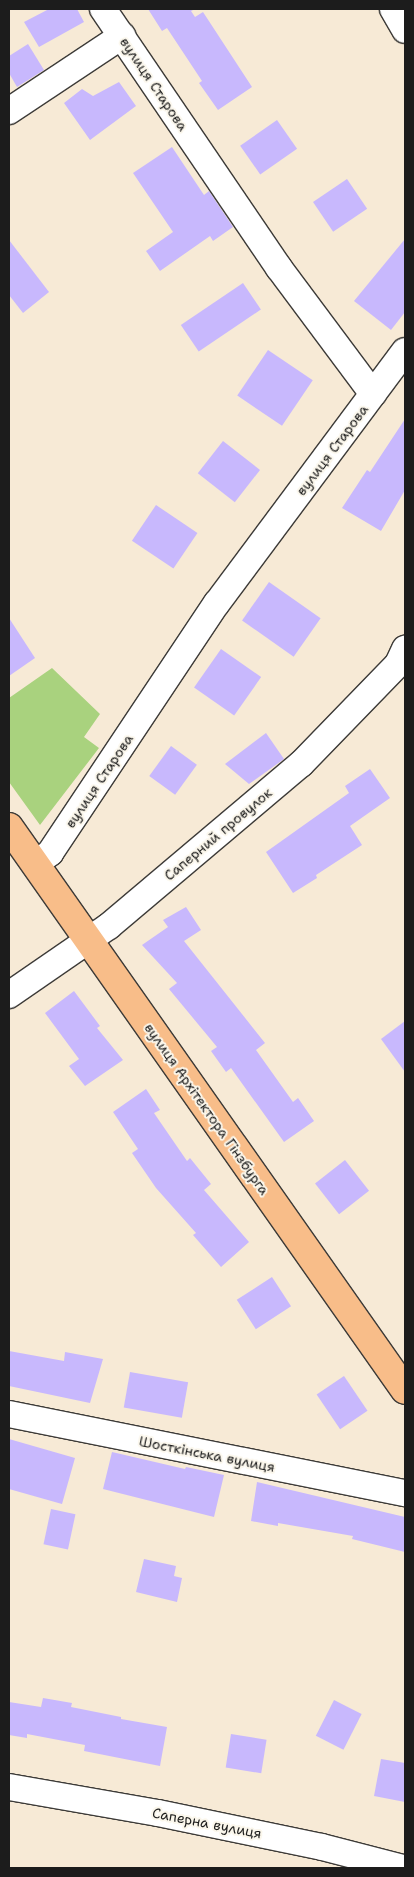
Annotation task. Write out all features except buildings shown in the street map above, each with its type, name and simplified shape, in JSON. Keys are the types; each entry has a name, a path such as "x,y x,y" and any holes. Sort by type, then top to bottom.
{"main road":[{"name":"вулиця Архітектора Гінзбурга","path":"9,827 405,1390"}],"street":[{"name":"вулиця Старова","path":"35,864 50,854 217,603 373,394 279,268 103,9"},
{"path":"393,9 405,30"},
{"path":"9,111 122,36"},
{"path":"373,394 405,351"},
{"name":"Саперний провулок","path":"9,995 109,926 300,764 403,660"},
{"name":"Шосткінська вулиця","path":"9,1414 405,1493"},
{"name":"Саперна вулиця","path":"9,1787 158,1813 322,1846 403,1868"}],"green space":[{"path":"52,668 100,714 84,737 99,748 40,825 9,782 9,698"}]}
